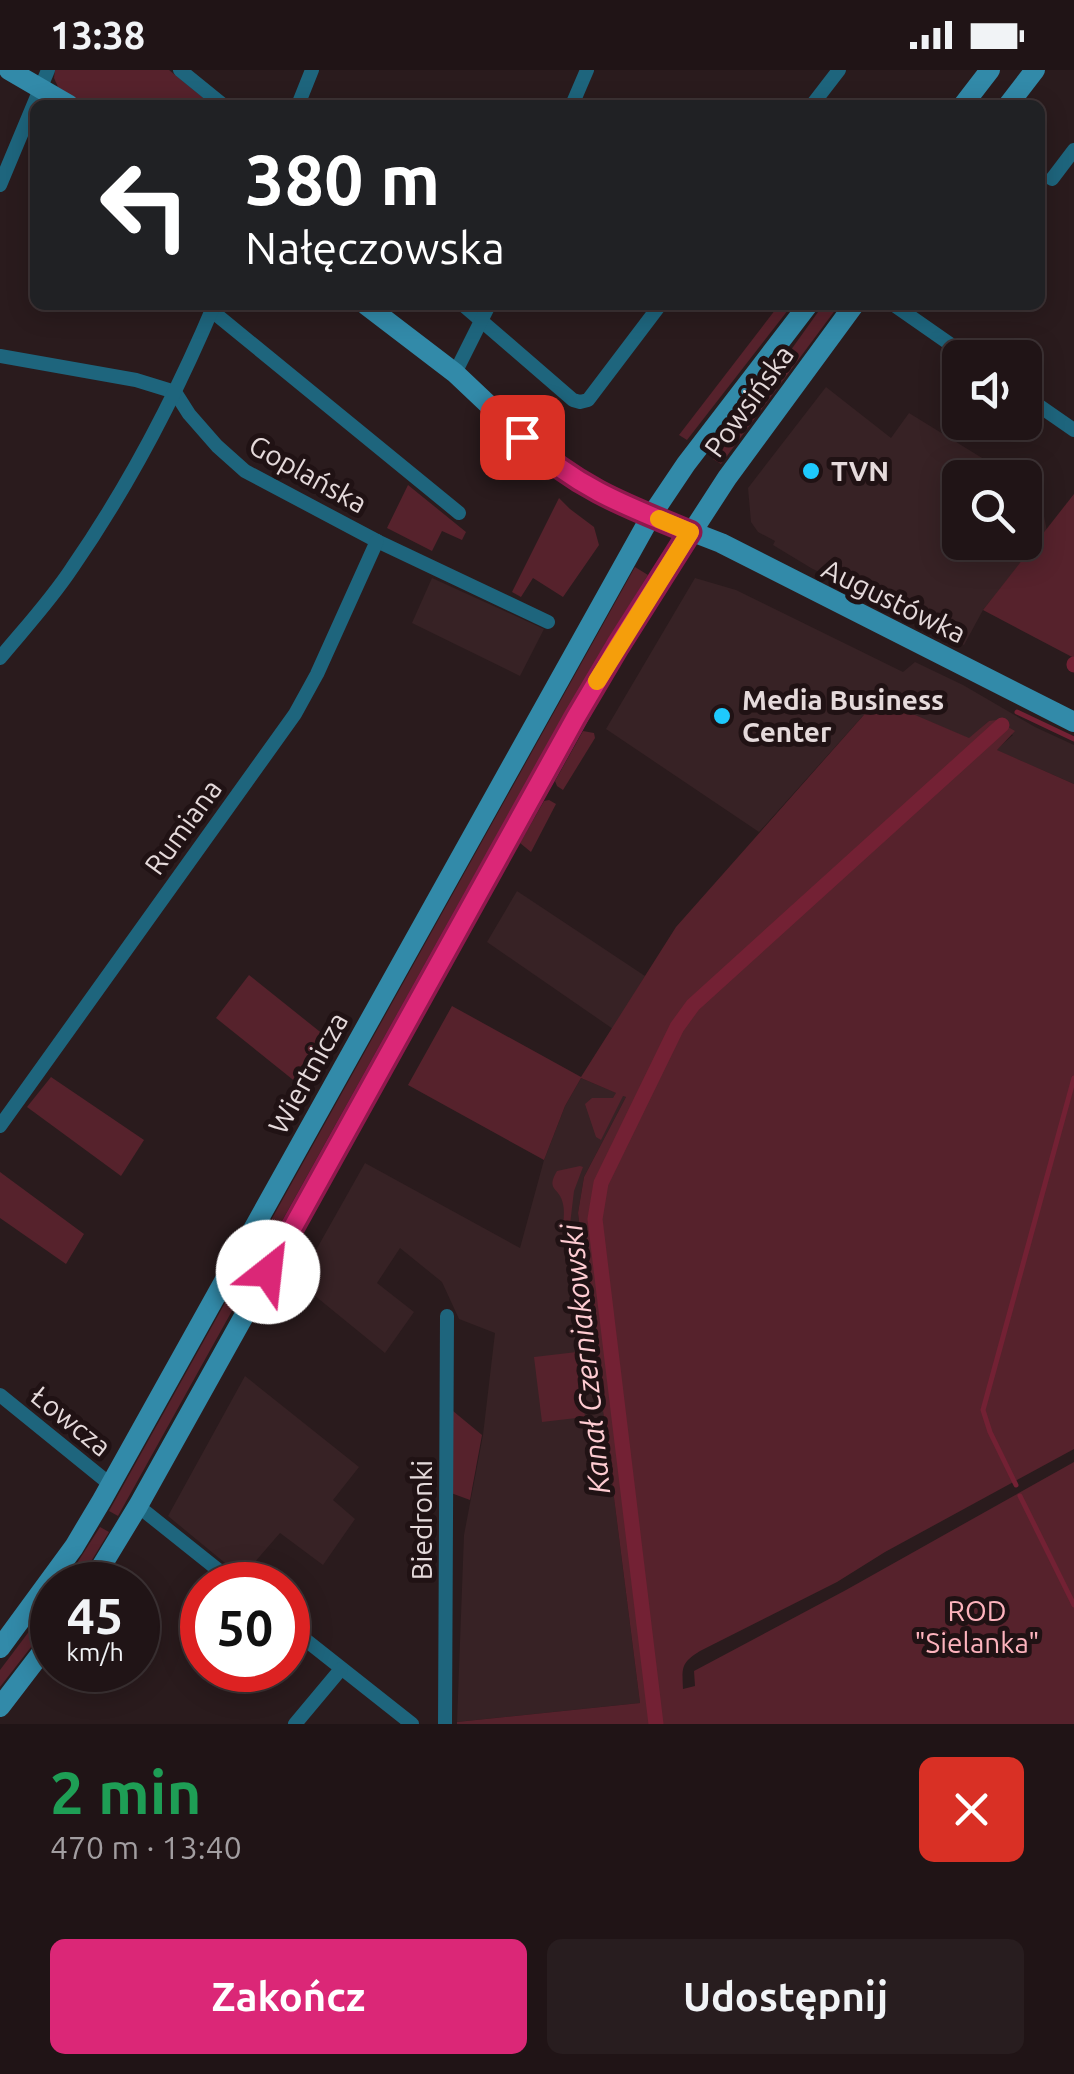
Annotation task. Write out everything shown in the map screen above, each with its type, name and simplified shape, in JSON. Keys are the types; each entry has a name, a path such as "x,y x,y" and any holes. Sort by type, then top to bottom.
{"main road":[{"path":"9,70 44,79 64,100"},
{"path":"967,100 990,70"},
{"path":"1012,100 1035,70"},
{"name":"Augustówka","path":"373,310 455,373 558,468 618,502 721,543 1074,722"},
{"name":"Powsińska","path":"651,516 804,310"},
{"name":"Powsińska","path":"690,532 850,310"},
{"name":"Wiertnicza","path":"0,1648 74,1548 111,1484 651,516"},
{"path":"104,1562 576,717 690,532"},
{"path":"0,1707 30,1667"}],"street":[{"path":"180,70 217,100"},
{"path":"300,100 312,70"},
{"path":"816,100 839,70"},
{"path":"574,100 585,71"},
{"path":"0,185 30,113"},
{"path":"1052,179 1074,150"},
{"path":"0,658 72,570 175,392 212,310"},
{"path":"215,310 459,514"},
{"path":"468,310 580,402 588,400 656,310"},
{"path":"455,373 487,310"},
{"path":"901,310 944,340"},
{"path":"0,356 136,380 175,392"},
{"name":"Goplańska","path":"175,392 217,446 245,471 548,622"},
{"path":"1042,406 1072,425"},
{"name":"Rumiana","path":"0,1126 295,714 377,540"},
{"name":"Biedronki","path":"446,1724 448,1316"},
{"name":"Łowcza","path":"0,1396 111,1484"},
{"path":"138,1506 208,1562"},
{"path":"310,1644 412,1724"},
{"path":"295,1724 341,1669"}],"shaded area":[{"path":"826,387 891,438 909,413 942,433 942,440 953,440 985,460 942,460 942,560 1024,560 983,610 964,645 773,545 775,541 758,532 751,522 748,488"},
{"path":"1042,506 1047,531 1042,537"},
{"path":"432,578 544,629 520,676 412,623"},
{"path":"695,578 736,590 903,672 915,662 1074,745 1074,784 996,750 1013,735 989,721 970,739 878,699 759,832 606,729"},
{"path":"517,891 645,976 613,1029 487,942"},
{"path":"581,1078 626,1097 584,1177 578,1213 640,1703 457,1722 464,1535 483,1435 495,1333 459,1319 442,1282 400,1248 377,1283 414,1312 385,1353 298,1282 365,1163 520,1248 544,1160 565,1106"},
{"path":"245,1376 359,1467 333,1500 355,1519 323,1565 280,1533 255,1562 224,1562 168,1516"}],"green space":[{"path":"55,70 169,70 206,100 77,100 58,87"},
{"path":"775,310 788,310 687,440 679,435"},
{"path":"819,310 835,310 721,464 713,459"},
{"path":"408,485 466,532 462,540 442,531 432,551 387,528"},
{"path":"1074,494 1074,658 983,610 1022,560 1042,560 1042,535"},
{"path":"559,498 594,527 599,545 563,597 533,578 521,597 512,592"},
{"path":"635,567 648,575 462,897 118,1516 109,1511"},
{"name":"ROD \"Sielanka\"","path":"878,699 969,738 989,721 996,720 1015,731 997,750 1074,784 1074,1449 837,1582 700,1651 684,1666 683,1689 695,1686 694,1671 1074,1462 1074,1724 457,1724 640,1703 578,1213 584,1177 626,1097 623,1096 601,1140 596,1137 585,1104 592,1098 613,1098 616,1093 581,1078 565,1106 544,1160 408,1085 452,1006 581,1077 676,927"},
{"path":"583,731 594,733 595,738 563,790 555,781"},
{"path":"544,801 556,804 531,852 520,843"},
{"path":"249,975 324,1035 297,1083 216,1018"},
{"path":"51,1077 144,1140 121,1176 27,1107"},
{"path":"583,1167 574,1191 569,1233 563,1232 563,1204 552,1182 557,1171"},
{"path":"0,1172 84,1234 66,1264 0,1218"},
{"path":"577,1352 585,1417 542,1422 534,1357"},
{"path":"453,1411 482,1435 470,1500 451,1493"},
{"path":"100,1527 109,1532 91,1562 78,1562"},
{"path":"30,1630 30,1648 0,1687 0,1670"}],"waterway":[{"path":"1017,712 1074,739"},
{"name":"Kanał Czerniakowski","path":"656,1724 595,1219 601,1183 677,1027 693,1005 1002,725"},
{"path":"1016,1485 983,1410 1074,1078"},
{"path":"1020,1496 1074,1605"}],"slow traffic":[{"path":"597,681 690,532 659,519"}],"place":[{"name":"TVN","path":"811,471"},
{"name":"Media Business Center","path":"722,716"}],"route":[{"path":"268,1272 576,717 690,532 578,481 522,437"}]}
